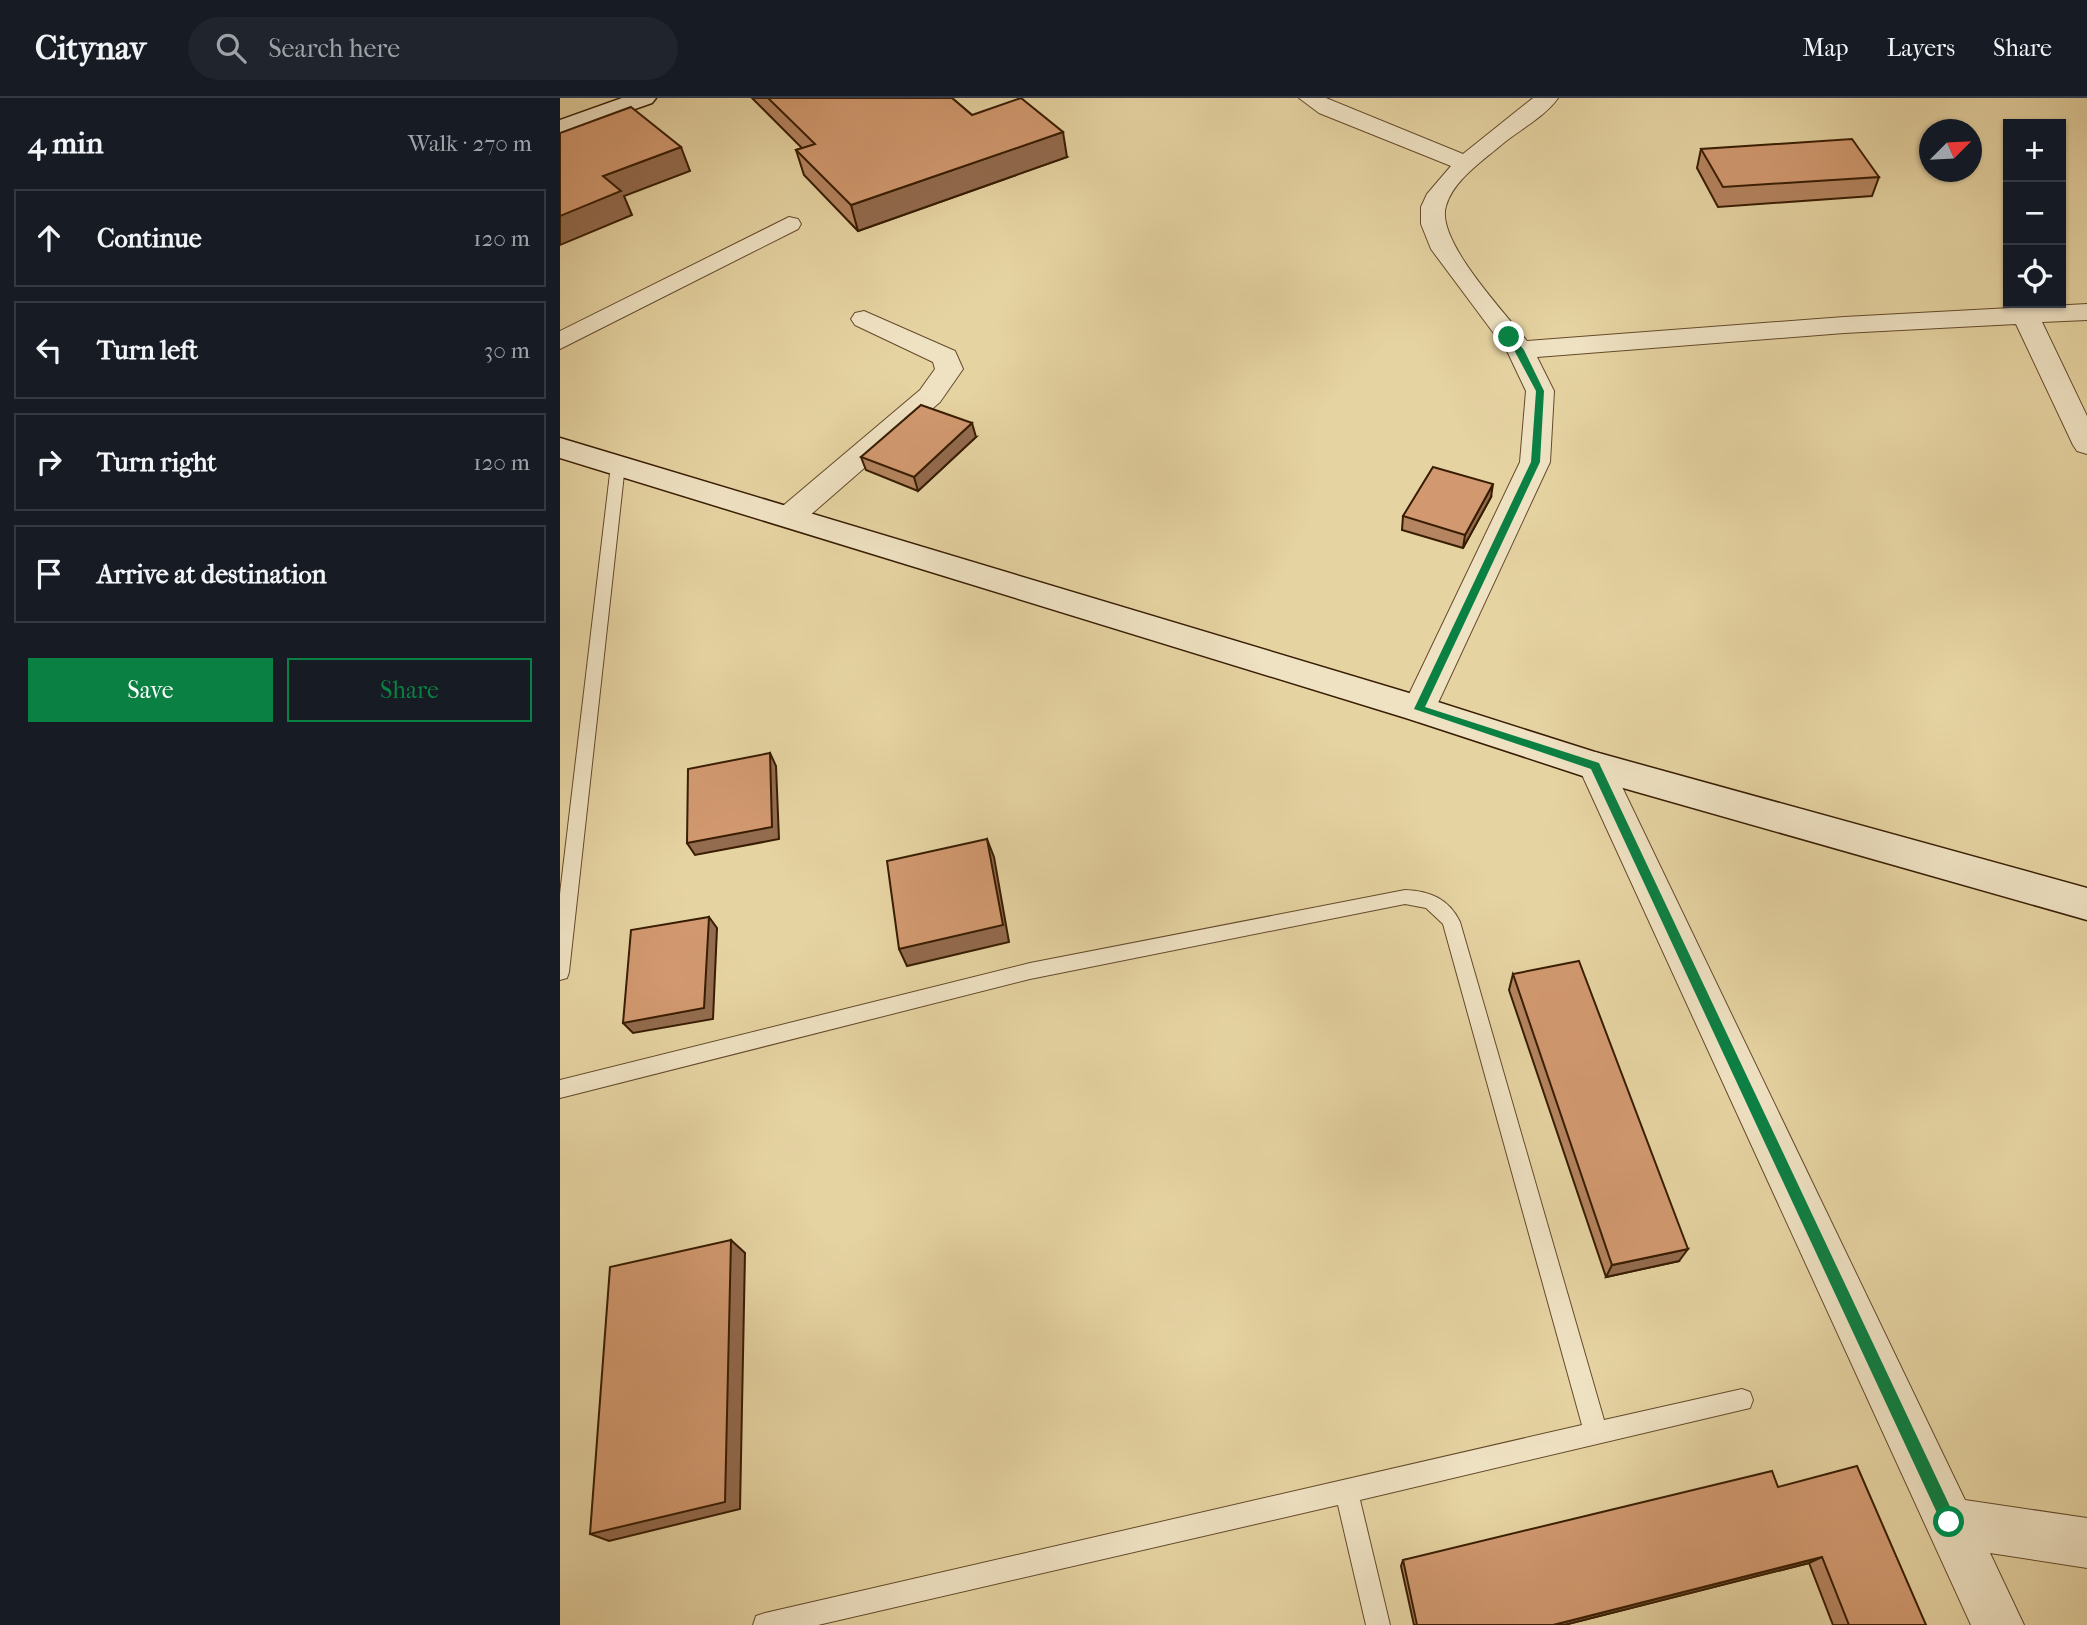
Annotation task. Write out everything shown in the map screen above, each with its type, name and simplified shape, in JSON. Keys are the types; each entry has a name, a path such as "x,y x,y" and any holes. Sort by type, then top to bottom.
{"street":[{"path":"560,128 645,98"},
{"path":"1310,98 1326,108 1465,163"},
{"path":"1419,709 1535,462 1540,391 1520,350 1443,249 1434,230 1434,204 1465,163 1547,98"},
{"path":"560,341 789,224"},
{"path":"1520,350 2087,312"},
{"path":"2025,315 2087,445"},
{"path":"789,517 930,396 949,369 945,357 864,319"},
{"path":"560,448 1419,709 1595,766 2087,904"},
{"path":"1595,766 1998,1625"},
{"path":"1949,1522 2087,1543"}],"lane":[{"path":"560,972 618,464"},
{"path":"560,1089 1030,971 1405,897 1425,898 1438,904 1451,922 1596,1433"},
{"path":"765,1625 1742,1400"},
{"path":"1346,1491 1378,1625"}],"building":[{"path":"768,98 952,98 972,115 1021,98 1063,132 851,205 796,150 815,144"},
{"path":"631,107 681,147 603,176 621,191 560,216 560,133"},
{"path":"1852,139 1879,177 1723,187 1701,149"},
{"path":"921,405 972,423 914,477 861,457"},
{"path":"1433,467 1493,484 1465,535 1403,516"},
{"path":"770,753 772,827 687,843 688,769"},
{"path":"987,839 1003,925 899,949 887,861"},
{"path":"709,917 704,1008 623,1023 631,930"},
{"path":"1579,961 1688,1249 1612,1265 1513,974"},
{"path":"731,1240 725,1502 590,1534 610,1267"},
{"path":"1857,1466 1926,1625 1849,1625 1822,1557 1553,1625 1417,1625 1403,1560 1772,1471 1778,1487"}],"route":[{"path":"1509,337 1520,350 1540,391 1535,462 1419,709 1595,766 1949,1522"}]}
